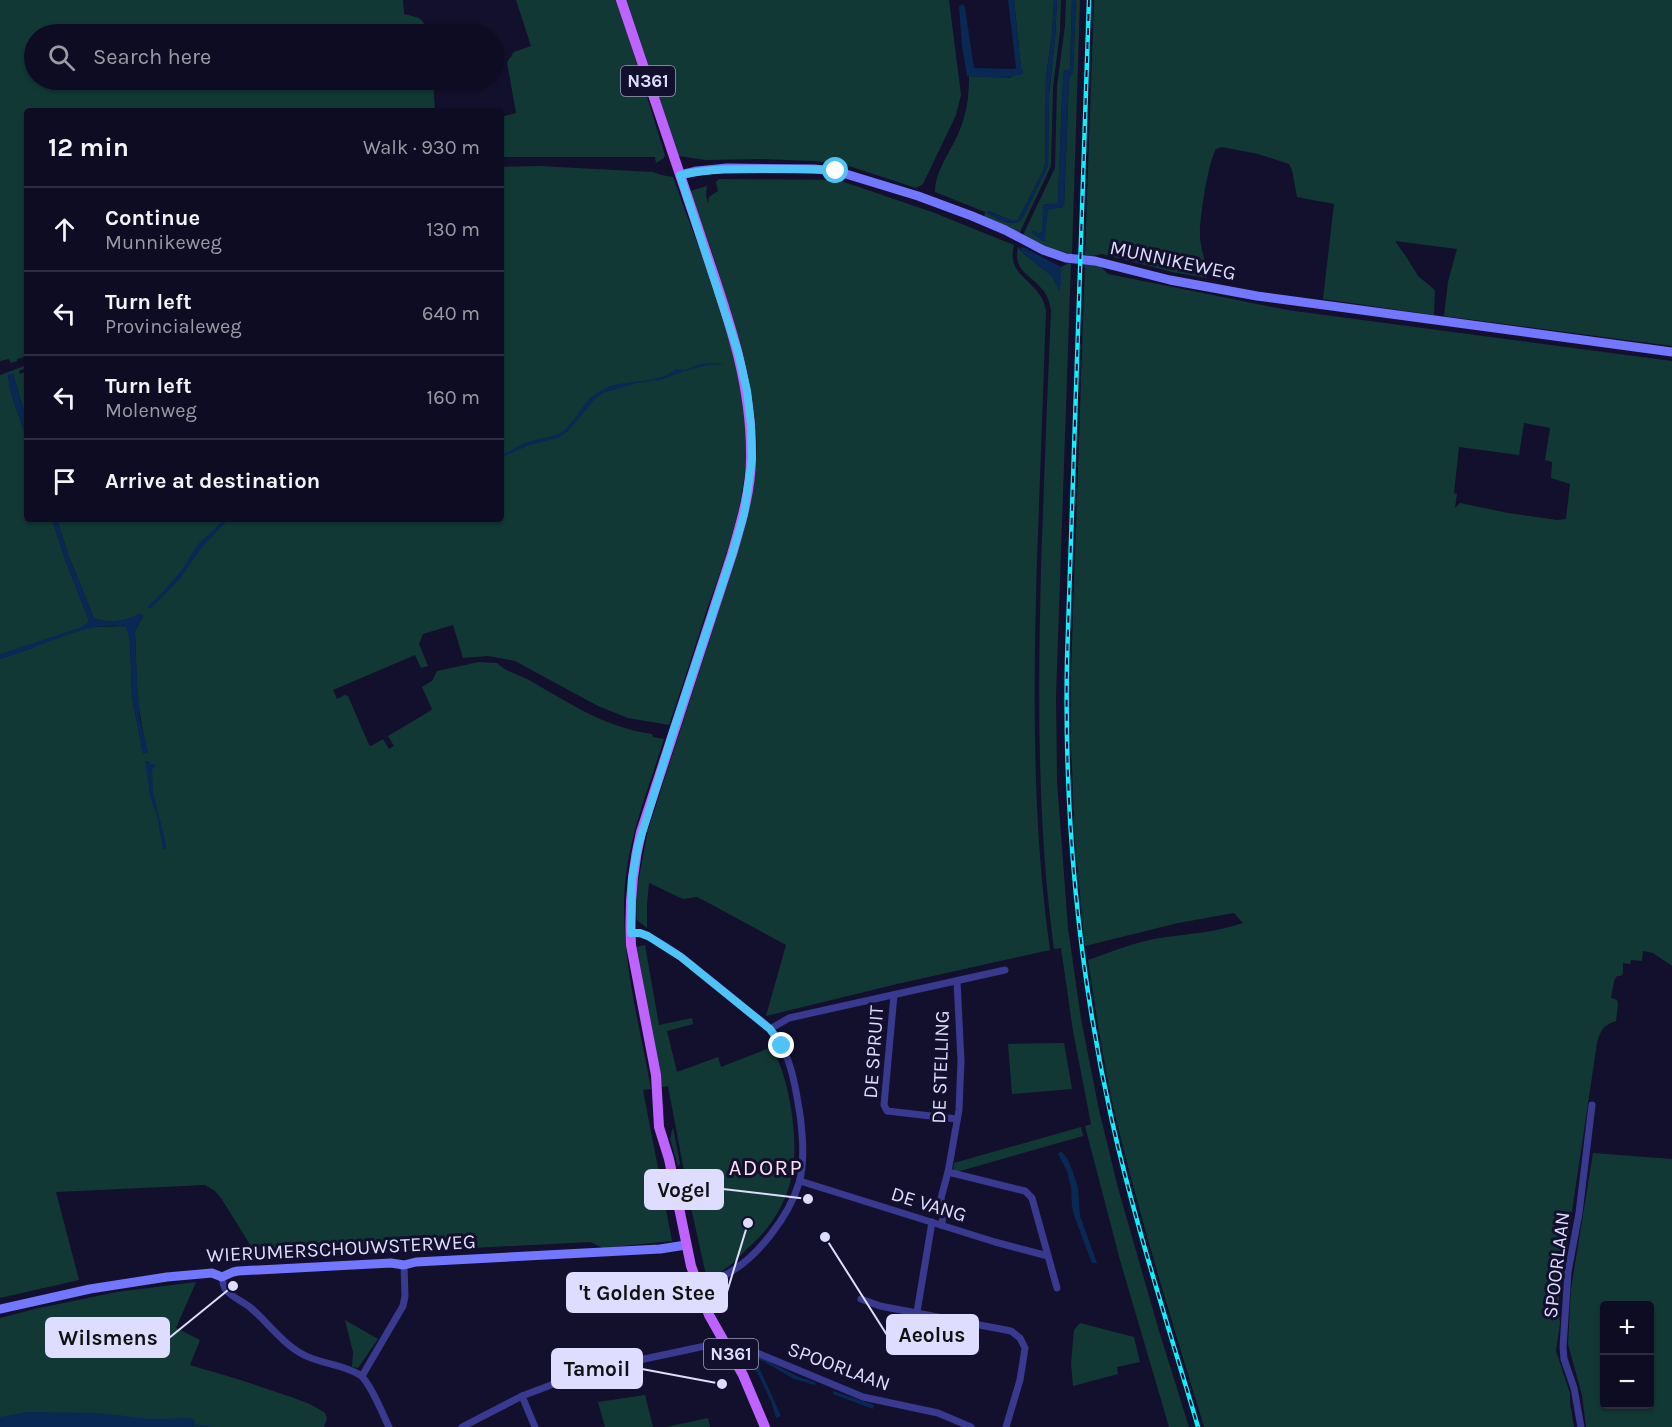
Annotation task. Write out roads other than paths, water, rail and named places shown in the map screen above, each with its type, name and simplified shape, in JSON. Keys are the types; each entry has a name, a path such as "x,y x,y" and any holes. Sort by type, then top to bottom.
{"main road":[{"name":"N361","path":"621,0 738,352 747,391 751,425 752,459 744,514 639,839 632,879 631,945 665,1110 669,1160 696,1282 709,1315 749,1387 765,1427"}],"street":[{"name":"MUNNIKEWEG","path":"680,175 727,168 836,171 918,196 972,216 1043,250 1066,258 1095,261 1257,296 1672,352"},
{"path":"631,933 648,936 681,957 770,1029 782,1046 792,1070 799,1106 803,1153 800,1181 791,1204 776,1228 755,1252 726,1275 696,1282"},
{"path":"770,1029 789,1018 1005,970"},
{"name":"DE STELLING","path":"941,1225 944,1215 941,1198 957,1119 961,1061 957,981"},
{"name":"DE SPRUIT","path":"894,995 884,1105 887,1111 957,1119"},
{"name":"SPOORLAAN","path":"1581,1427 1563,1347 1568,1272 1579,1212 1592,1105"},
{"name":"DE VANG","path":"948,1172 1025,1191 1032,1198 1057,1288"},
{"name":"DE VANG","path":"800,1181 1048,1256"},
{"path":"917,1312 932,1222"},
{"name":"WIERUMERSCHOUWSTERWEG","path":"0,1308 167,1277 212,1273 222,1277 233,1272 391,1263 404,1265 416,1262 660,1249 686,1245"},
{"path":"362,1376 403,1306 404,1265"},
{"path":"222,1277 224,1287 230,1294 251,1308 290,1345 303,1354 362,1376 389,1427"},
{"path":"861,1299 880,1306 1011,1331 1020,1338 1025,1348 1020,1380 1006,1427"},
{"path":"462,1427 522,1396 588,1371 724,1342"},
{"name":"SPOORLAAN","path":"731,1353 742,1348 750,1350 863,1397 938,1413 971,1427"},
{"path":"522,1396 535,1427"}],"water":[{"path":"1008,0 1014,0 1023,74 1005,78 967,76 959,6 963,4 965,8 974,68 1013,69 1016,68"},
{"path":"1054,0 1057,0 1049,95 1048,166 1022,219 1010,223 987,214 988,211 1013,221 1018,220 1044,169 1046,76"},
{"path":"1072,0 1076,0 1073,72 1069,79 1064,207 1048,210 1045,241 1043,241 1031,232 1040,234 1042,232 1043,205 1058,201 1063,72 1070,66"},
{"path":"1023,247 1061,267 1059,291 1052,276 1024,254 1020,248"},
{"path":"701,364 723,364 707,365 660,380 637,383 603,393 594,400 567,432 558,438 529,445 504,457 504,454 524,444 562,432 588,400 608,387 663,377 675,369 685,370"},
{"path":"8,374 13,374 24,411 24,431 11,393"},
{"path":"53,522 58,522 69,557 94,618 112,621 124,620 140,613 143,615 135,631 140,719 148,752 143,754 132,697 130,641 126,627 95,627 79,631 0,659 0,654 79,628 89,622"},
{"path":"222,522 226,522 203,546 179,580 150,609 147,607 181,571 198,544"},
{"path":"145,761 155,764 152,770 153,792 166,844 166,849 163,850 157,816 150,796"},
{"path":"1061,1151 1073,1172 1078,1188 1080,1216 1097,1263 1091,1261 1075,1218 1067,1171 1058,1154"},
{"path":"755,1356 816,1383 815,1385 794,1379 761,1360 757,1361 781,1416 776,1418 771,1401 751,1360"},
{"path":"833,1391 874,1405 873,1409 833,1394"},
{"path":"26,1412 99,1413 151,1419 192,1418 195,1421 193,1427 0,1427 0,1417"}],"waterway":[{"path":"192,1425 210,1427"}],"railway":[{"path":"1089,0 1067,660 1071,834 1090,1007 1112,1121 1141,1236 1198,1427"}],"place":[{"name":"Vogel","path":"808,1199"},
{"name":"'t Golden Stee","path":"748,1223"},
{"name":"Aeolus","path":"825,1237"},
{"name":"Wilsmens","path":"233,1286"},
{"name":"Tamoil","path":"722,1384"}],"district":[{"name":"ADORP","path":"766,1167"}]}
